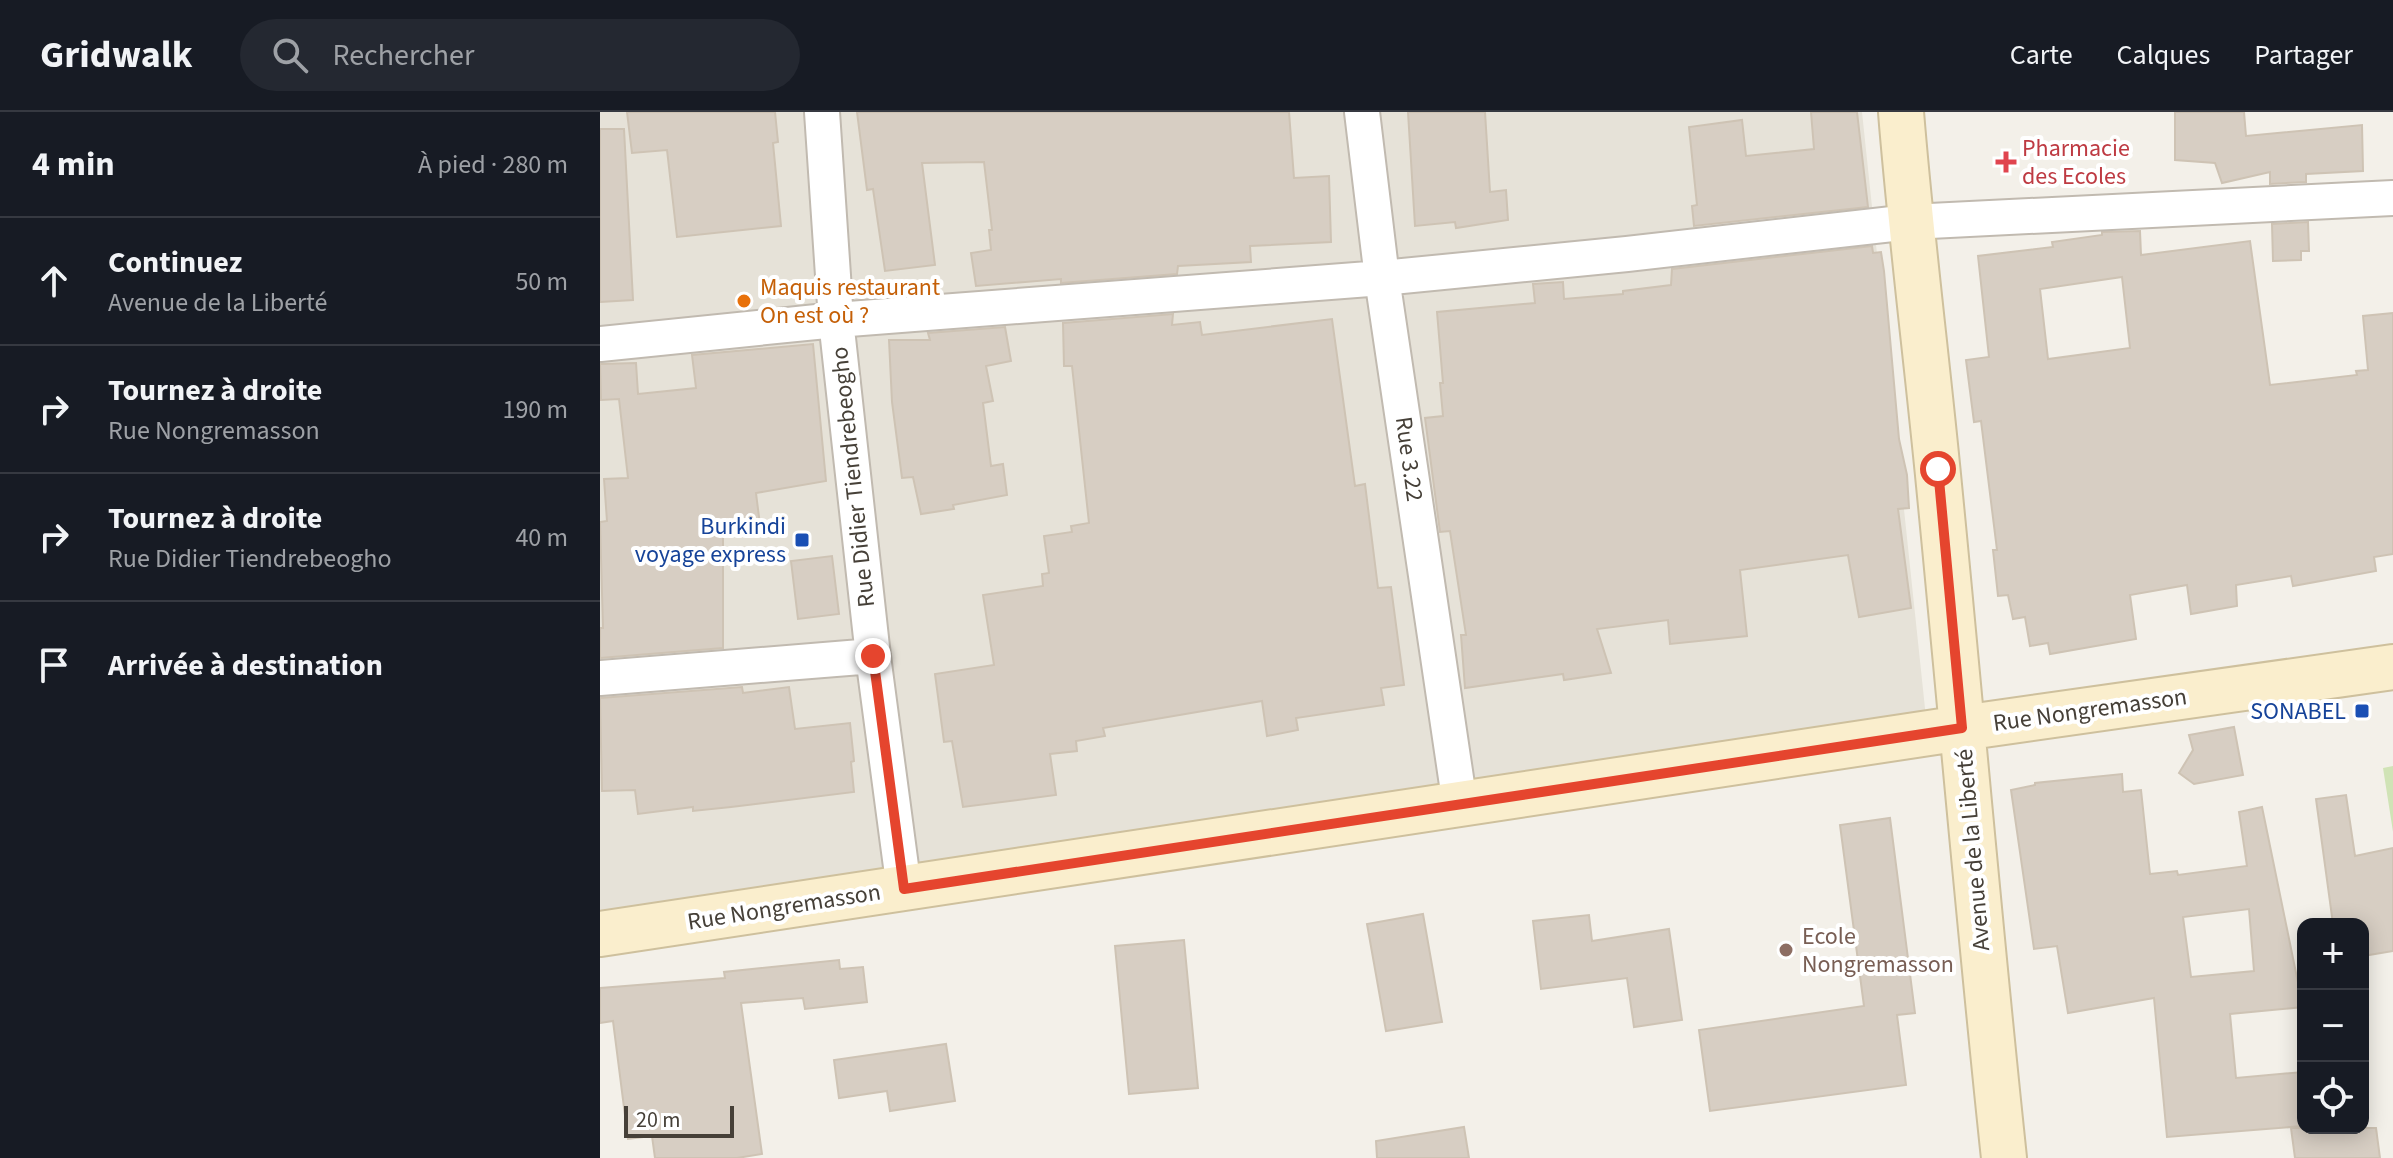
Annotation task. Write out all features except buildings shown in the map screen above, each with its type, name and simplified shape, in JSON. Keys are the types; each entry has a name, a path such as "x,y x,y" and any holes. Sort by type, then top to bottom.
{"street":[{"name":"Rue Didier Tiendrebeogho","path":"822,112 836,320 873,656 904,889"},
{"name":"Rue 3.22","path":"1362,112 1382,278 1460,805"},
{"name":"Avenue de la Liberté","path":"1901,112 2004,1158"},
{"path":"600,344 836,320 1382,278 1910,222 2393,198"},
{"path":"600,678 873,656"},
{"name":"Rue Nongremasson","path":"600,934 1962,728 2393,667"}],"shaded area":[{"path":"600,112 1862,112 1927,727 600,913"}],"green space":[{"path":"2393,766 2393,832 2383,768"}],"place":[{"name":"Pharmacie des Ecoles","path":"2006,162"},
{"name":"Maquis restaurant On est où ?","path":"744,301"},
{"name":"Burkindi voyage express","path":"802,540"},
{"name":"SONABEL","path":"2362,711"},
{"name":"Ecole Nongremasson","path":"1786,950"}],"route":[{"path":"873,656 904,889 1962,728 1938,469"}]}
